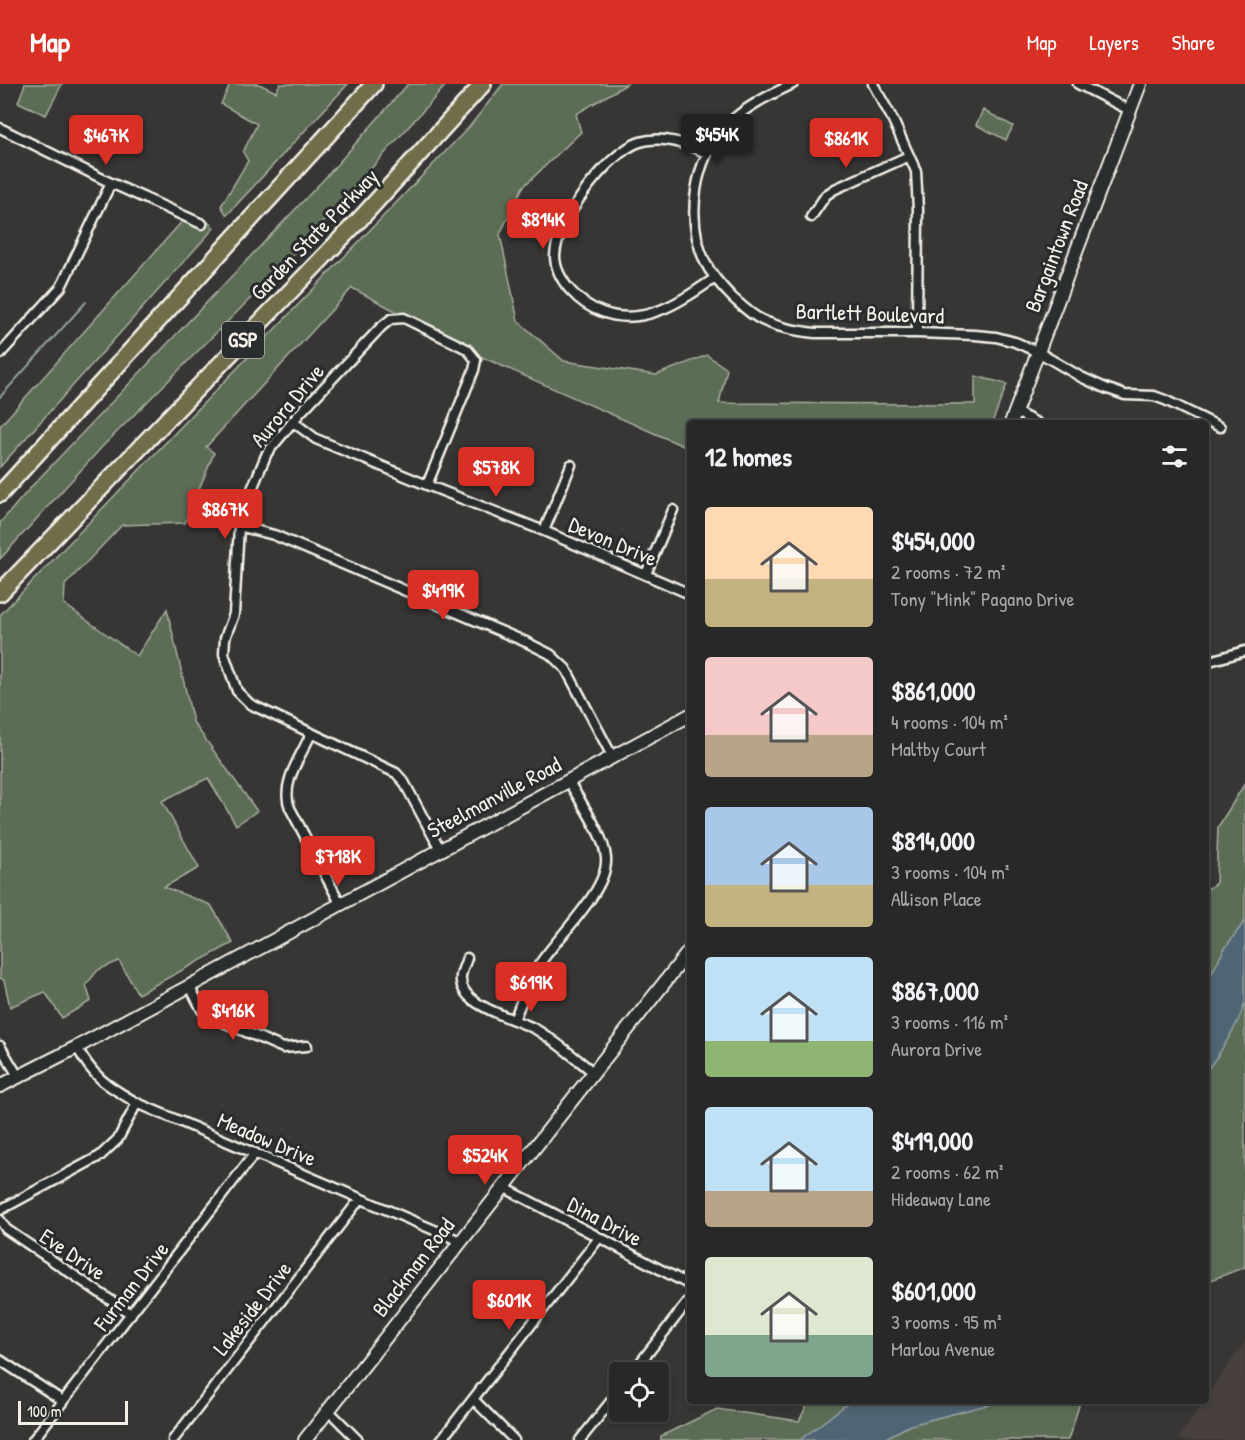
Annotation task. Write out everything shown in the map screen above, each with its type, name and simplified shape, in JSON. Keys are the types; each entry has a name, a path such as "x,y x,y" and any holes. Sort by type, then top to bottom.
{"highway":[{"path":"0,494 374,84"},
{"name":"Garden State Parkway","path":"0,593 362,218 483,84"}],"main road":[{"name":"Bargaintown Road","path":"1014,417 1140,84"},
{"name":"Steelmanville Road","path":"0,1086 77,1047 687,717"},
{"name":"Blackman Road","path":"304,1440 687,954"}],"street":[{"name":"Bartlett Boulevard","path":"793,84 743,111 726,126 707,153 696,190 695,223 698,242 705,261 715,278 743,308 777,326 815,333 975,334 1015,342 1105,388 1125,394 1154,396 1206,420"},
{"path":"873,84 909,156 918,187 917,333"},
{"path":"1078,84 1130,110"},
{"path":"0,128 202,225"},
{"path":"707,153 669,140 641,142 629,147 614,158 575,206 561,232 555,258 559,274 577,298 594,309 623,317 641,317 667,308 715,278"},
{"path":"811,217 826,195 835,189 909,156"},
{"path":"0,354 61,287 111,183"},
{"name":"Aurora Drive","path":"427,485 476,360 468,349 404,318 394,318 381,327 292,422 267,453 242,513 239,526 234,614 225,638 224,654 237,691 250,704 396,773 409,791 440,849"},
{"name":"Devon Drive","path":"292,422 316,439 544,531 687,593"},
{"name":"Bartlett Boulevard","path":"1209,422 1220,427"},
{"path":"544,531 571,465"},
{"path":"645,574 673,510"},
{"path":"239,526 289,541 518,638 550,654 566,669 612,756"},
{"path":"1209,661 1245,651"},
{"path":"311,734 289,782 287,800 340,903"},
{"path":"514,1020 539,964 597,890 606,870 601,840 568,780"},
{"path":"467,958 461,978 465,992 480,1005 543,1034 593,1072"},
{"path":"189,985 202,1010 211,1017 283,1048 307,1046"},
{"path":"0,1046 18,1076"},
{"name":"Meadow Drive","path":"77,1047 84,1062 97,1077 137,1103 460,1240"},
{"path":"0,1210 100,1156 118,1139 137,1103"},
{"name":"Furman Drive","path":"33,1440 255,1153"},
{"name":"Dina Drive","path":"503,1188 687,1284"},
{"name":"Lakeside Drive","path":"173,1440 360,1199"},
{"name":"Eve Drive","path":"0,1220 6,1229 131,1314"},
{"path":"441,1440 599,1238"},
{"path":"641,1362 687,1303"},
{"path":"0,1360 63,1401"},
{"path":"472,1399 514,1440"},
{"path":"580,1440 609,1404"},
{"path":"328,1410 358,1440"}],"shaded area":[{"path":"1245,1341 1245,1440 1177,1440 1202,1404 1209,1404 1209,1393"}],"green space":[{"path":"25,84 62,84 46,115 18,102"},
{"path":"230,84 259,84 276,92 280,84 348,84 227,215 221,206 248,161 243,152 257,124 221,104"},
{"path":"408,84 447,84 289,260 102,447 0,559 0,523 31,487 326,177"},
{"path":"503,84 627,84 576,114 581,132 523,187 500,234 518,321 564,361 656,375 707,355 727,369 719,403 975,404 975,376 1007,384 993,420 687,420 687,448 484,358 352,288 206,447 214,453 185,523 122,525 65,585 64,604 137,656 167,609 193,722 257,811 236,825 208,778 162,801 199,868 164,887 211,905 233,943 138,994 119,961 98,970 86,985 91,1001 62,1018 45,992 10,1007 4,980 0,978 0,615 470,126"},
{"path":"983,110 1013,126 1006,140 976,125"},
{"path":"186,217 204,218 214,228 0,467 0,426"},
{"path":"1245,783 1245,921 1225,948 1209,978 1209,888 1216,883 1218,827"},
{"path":"1245,1003 1245,1267 1209,1281 1209,1067 1232,1030"},
{"path":"808,1404 847,1404 800,1440 661,1440 661,1436 717,1409 799,1421"},
{"path":"990,1404 1078,1404 1079,1406 1068,1440 882,1440 910,1425"}],"water":[{"path":"1245,921 1245,1001 1229,1038 1209,1067 1209,978 1225,948"},
{"path":"847,1404 990,1404 910,1425 882,1440 800,1440"}],"waterway":[{"path":"0,397 86,302"}]}
